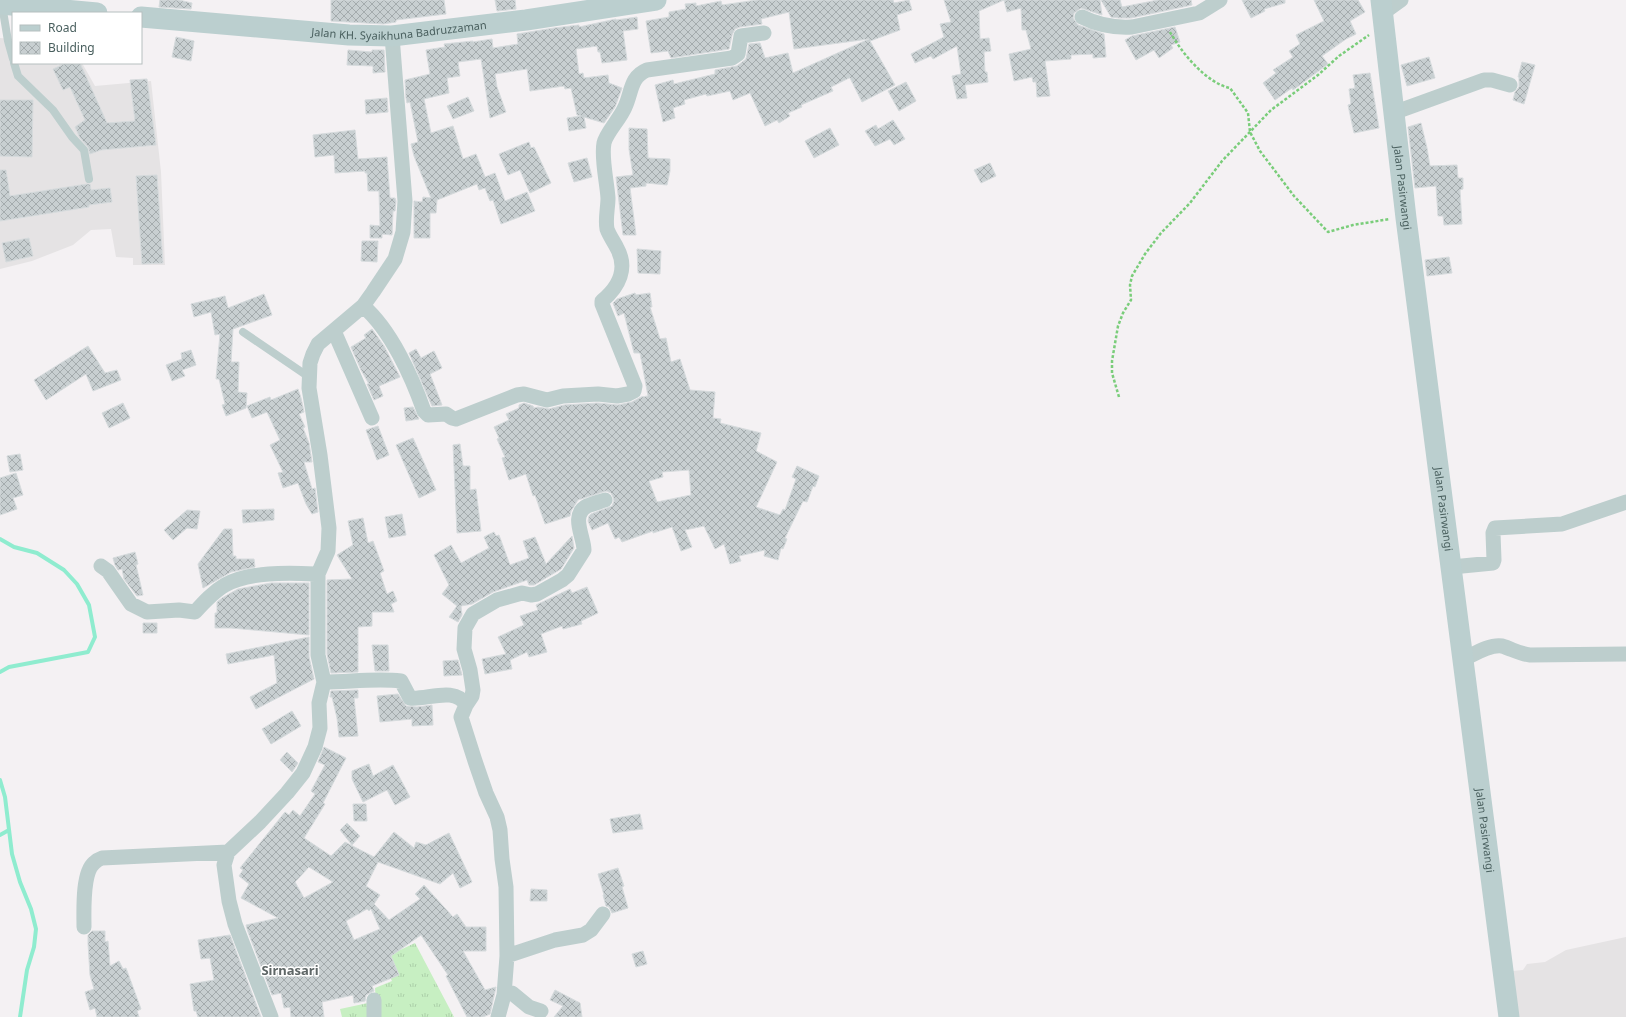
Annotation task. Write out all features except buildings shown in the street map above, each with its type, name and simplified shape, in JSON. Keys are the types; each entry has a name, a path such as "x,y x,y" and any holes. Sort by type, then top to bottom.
{"street":[{"name":"Jalan KH. Syaikhuna Badruzzaman","path":"142,17 349,35 392,36 506,23 594,5 656,0"},
{"path":"1082,17 1095,23 1123,27 1199,13 1220,0"},
{"path":"1383,12 1401,0"},
{"path":"1,4 86,12"},
{"name":"Jalan Pasirwangi","path":"1383,12 1393,113 1406,218 1509,1017"},
{"path":"363,306 379,324 394,347 409,374 424,411 428,415 446,414 456,419 518,394 524,394 547,400 563,396 598,394 617,396 634,391 635,386 602,304 602,301 610,294 618,283 622,261 618,248 608,232 607,226 608,194 604,157 604,144 606,136 616,124 625,107 634,78 642,72 647,70 732,58 738,54 741,36 764,33"},
{"path":"271,1017 235,924 229,901 224,865 228,852 260,822 303,772 315,747 320,728 319,703 324,682 318,655 318,574 328,551 329,528 309,377 310,364 318,344 363,306 394,260 403,232 405,201 392,36"},
{"path":"1393,113 1484,80 1492,80 1510,85"},
{"path":"334,331 372,418"},
{"path":"504,1017 512,993 506,887 500,830 497,817 486,793 462,717 466,705 472,696 473,690 470,670 464,648 466,625 474,614 497,600 522,593 531,595 537,594 565,578 584,550 578,522 579,515 587,506 605,500"},
{"path":"1452,568 1493,563 1492,533 1495,528 1562,524 1626,502"},
{"path":"101,566 108,571 131,604 147,612 179,610 195,612 214,593 239,579 281,572 318,574"},
{"path":"1462,660 1487,648 1496,646 1501,646 1519,653 1530,655 1626,654"},
{"path":"324,682 364,680 401,681 410,698 454,695 462,699 466,705"},
{"path":"84,927 84,896 89,871 93,863 102,858 228,852"},
{"path":"509,955 555,940 583,935 591,930 603,914"},
{"path":"498,1017 504,995 509,955"},
{"path":"512,993 529,1007 541,1011"},
{"path":"374,1000 374,1017"}],"lane":[{"path":"1,4 12,55"},
{"path":"14,64 18,76 53,110 72,137 84,150 89,179"},
{"path":"242,332 309,377"}],"path":[{"path":"1119,397 1112,373 1112,360 1118,326 1123,313 1131,300 1130,285 1132,276 1145,254 1161,233 1190,203 1222,161 1271,110 1318,75 1383,12"},
{"path":"1165,19 1168,28 1182,51 1210,80 1220,86 1230,88 1248,114 1250,132 1260,151 1294,196 1328,232 1368,223 1406,218"}],"shaded area":[{"path":"0,38 12,39 12,64 83,64 95,86 151,81 161,172 165,265 133,265 133,258 116,257 111,229 91,230 73,245 32,261 0,269"},
{"path":"1626,937 1626,1017 1518,1017 1512,971 1523,970 1527,964 1545,962 1566,950"}],"green space":[{"path":"415,943 454,1017 377,1017 375,988 392,981 381,959"},
{"path":"368,1003 369,1017 342,1017 340,1009"}],"waterway":[{"path":"0,539 14,547 37,553 64,570 77,584 89,605 95,637 88,652 9,667 0,672"},
{"path":"0,780 5,797 12,854 20,882 31,909 36,929 34,947 27,970 20,1017"},
{"path":"0,835 9,830"}],"district":[{"name":"Sirnasari","path":"290,970"}]}
